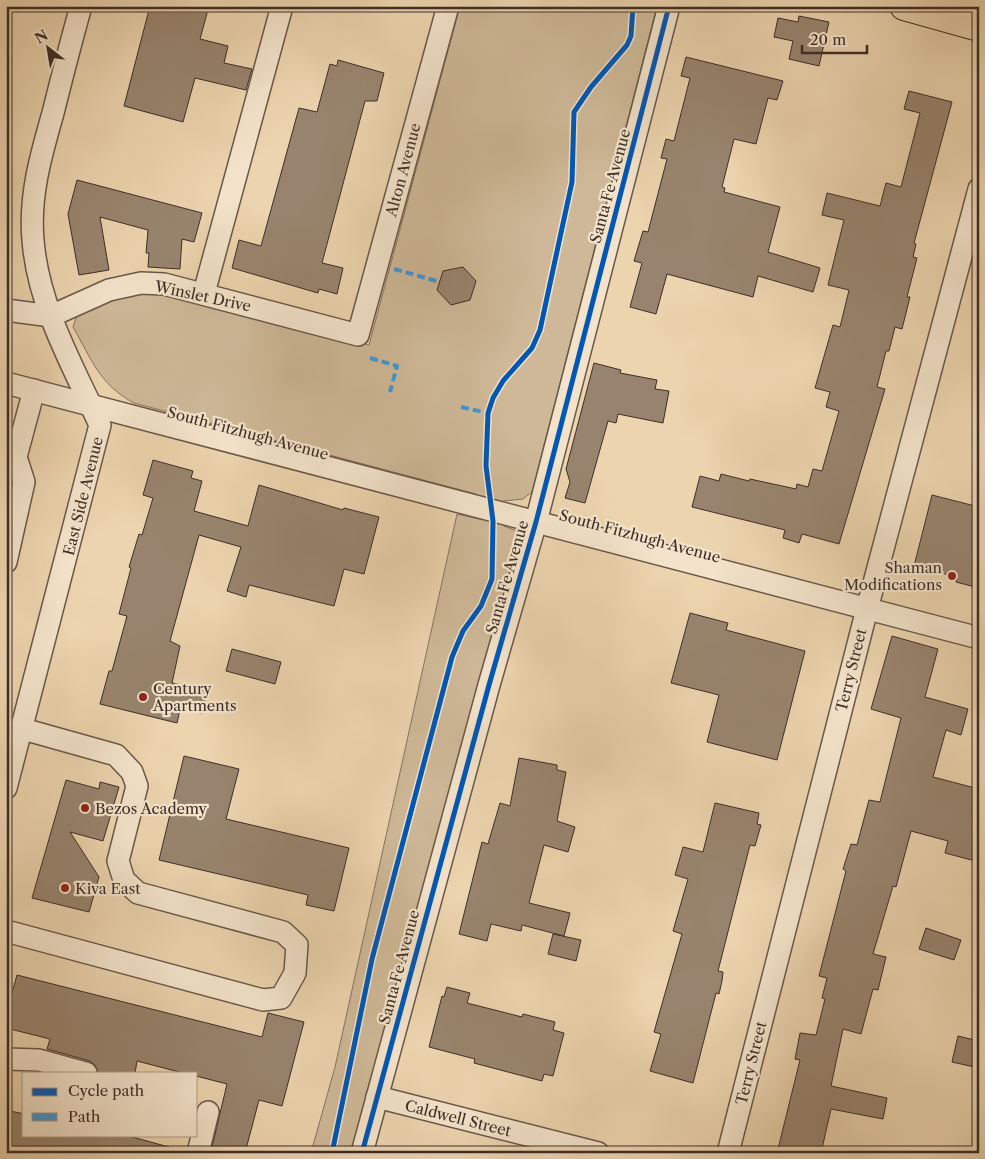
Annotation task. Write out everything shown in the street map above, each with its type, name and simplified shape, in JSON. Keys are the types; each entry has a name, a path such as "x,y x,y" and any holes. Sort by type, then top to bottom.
{"main road":[{"path":"904,6 979,27"}],"street":[{"name":"East Side Avenue","path":"6,788 99,437 100,425 75,374 51,316 38,269 33,242 32,214 36,173 81,6"},
{"path":"204,293 282,6"},
{"name":"Alton Avenue","path":"358,335 448,6"},
{"name":"Santa Fe Avenue","path":"362,1153 488,685 536,522 669,6"},
{"name":"Terry Street","path":"728,1153 867,609 979,189"},
{"name":"Winslet Drive","path":"51,316 109,290 141,283 164,284 358,335"},
{"path":"6,310 51,316"},
{"name":"South Fitzhugh Avenue","path":"6,383 979,638"},
{"path":"6,562 24,482 11,455 34,390"},
{"path":"6,931 262,1000 281,998 295,974 297,945 283,932 138,893 124,880 118,861 137,786 132,772 116,755 23,729"},
{"path":"6,1059 39,1060 82,1072"},
{"name":"Caldwell Street","path":"377,1097 598,1153"},
{"path":"198,1153 208,1112"}],"shaded area":[{"path":"460,6 657,6 532,492 523,499 503,501 504,526 517,531 519,540 354,1153 311,1153 335,1067 457,514 479,519 476,494 134,403 112,388 104,379 91,361 73,327 77,315 92,306 140,291 195,300 369,345"}],"building":[{"path":"150,6 209,6 200,39 228,46 224,63 252,69 246,90 195,78 183,122 124,106"},
{"path":"799,16 829,22 819,66 789,59 793,41 774,37 778,18 798,22"},
{"path":"686,57 783,81 777,100 768,98 756,144 734,139 722,187 725,188 724,192 780,207 768,252 820,268 813,292 758,276 753,297 667,274 656,314 630,307 642,263 634,261 643,231 648,232 667,159 661,158 666,139 674,141 690,78 681,76"},
{"path":"338,60 384,73 377,101 365,101 322,263 343,268 337,294 319,289 318,293 232,268 239,240 261,246 299,108 317,112 330,64 337,66"},
{"path":"909,91 952,102 914,243 916,244 913,257 917,258 907,297 910,297 902,329 895,327 889,351 886,351 877,387 885,389 839,544 802,534 799,543 783,538 785,530 692,507 700,476 719,481 721,474 796,489 797,484 808,487 813,469 822,471 839,411 826,407 830,392 815,388 833,325 840,327 849,290 828,285 844,220 822,215 827,193 880,206 886,183 901,187 920,113 904,109"},
{"path":"77,180 202,213 194,242 182,239 180,269 148,267 149,253 146,253 148,230 100,217 109,270 79,275 68,214"},
{"path":"463,267 476,281 470,300 451,305 437,290 443,271"},
{"path":"594,363 621,370 620,373 657,380 655,389 669,391 663,423 618,414 616,423 608,421 585,503 565,498 570,482 566,469"},
{"path":"153,460 193,471 191,478 202,481 194,511 248,526 259,485 343,510 344,508 379,517 364,574 344,569 334,606 249,585 246,597 227,591 241,547 199,535 170,641 180,646 172,683 207,691 202,713 180,710 177,723 100,704 109,671 112,671 127,616 119,614 131,568 129,567 139,534 142,535 153,498 143,495"},
{"path":"932,495 979,507 979,588 956,582 957,577 914,566"},
{"path":"690,613 728,623 726,630 805,651 777,760 707,742 719,695 671,683"},
{"path":"892,636 938,649 925,697 968,709 961,735 946,730 933,777 979,789 979,862 945,853 948,841 911,831 896,887 893,886 873,954 886,957 878,990 873,989 861,1034 843,1029 831,1086 887,1098 883,1119 831,1109 821,1153 777,1153 800,1060 795,1059 800,1033 816,1035 825,999 822,998 827,978 819,976 846,871 843,869 851,844 857,845 869,800 880,802 901,718 871,709"},
{"path":"232,649 281,662 275,684 226,671"},
{"path":"184,756 239,769 226,819 349,848 334,911 306,905 308,895 159,860"},
{"path":"519,758 557,765 557,770 566,772 557,821 575,827 568,852 544,845 529,903 570,913 564,936 522,925 521,931 491,924 487,941 459,934 482,842 488,844 500,803 510,806"},
{"path":"66,780 99,789 100,782 119,787 103,841 70,832 99,877 89,912 32,898"},
{"path":"715,803 759,813 757,824 761,825 755,846 750,845 718,971 723,972 719,994 716,993 693,1083 650,1071 661,1034 654,1032 682,934 673,931 688,879 675,875 683,847 703,852"},
{"path":"926,928 961,940 954,960 919,949"},
{"path":"553,934 581,940 576,961 548,954"},
{"path":"17,975 262,1037 268,1013 304,1022 282,1106 259,1100 245,1153 235,1153 212,1147 227,1084 198,1077 198,1072 179,1072 137,1061 135,1072 98,1072 95,1065 90,1061 47,1049 50,1039 6,1028 6,1014"},
{"path":"447,987 470,993 467,1003 522,1017 523,1014 555,1022 553,1030 564,1033 553,1076 544,1074 542,1081 474,1063 475,1059 429,1047 442,996 444,997"},
{"path":"958,1036 979,1041 979,1068 952,1062"},
{"path":"6,1110 22,1114 22,1136 129,1136 169,1147 169,1153 6,1153"}],"marked path":[{"path":"394,269 440,282"},
{"path":"370,358 397,366 390,392"},
{"path":"461,407 488,413"}],"cycle path":[{"path":"332,1153 372,959 452,657 463,631 481,606 492,579 493,521 486,466 488,413 493,398 503,381 532,348 540,330 572,182 574,112 591,87 627,45 631,36 633,6"},
{"path":"362,1153 489,685 536,522 669,6"}],"place":[{"name":"Shaman Modifications","path":"952,576"},
{"name":"Century Apartments","path":"143,697"},
{"name":"Bezos Academy","path":"85,808"},
{"name":"Kiva East","path":"65,888"}]}
